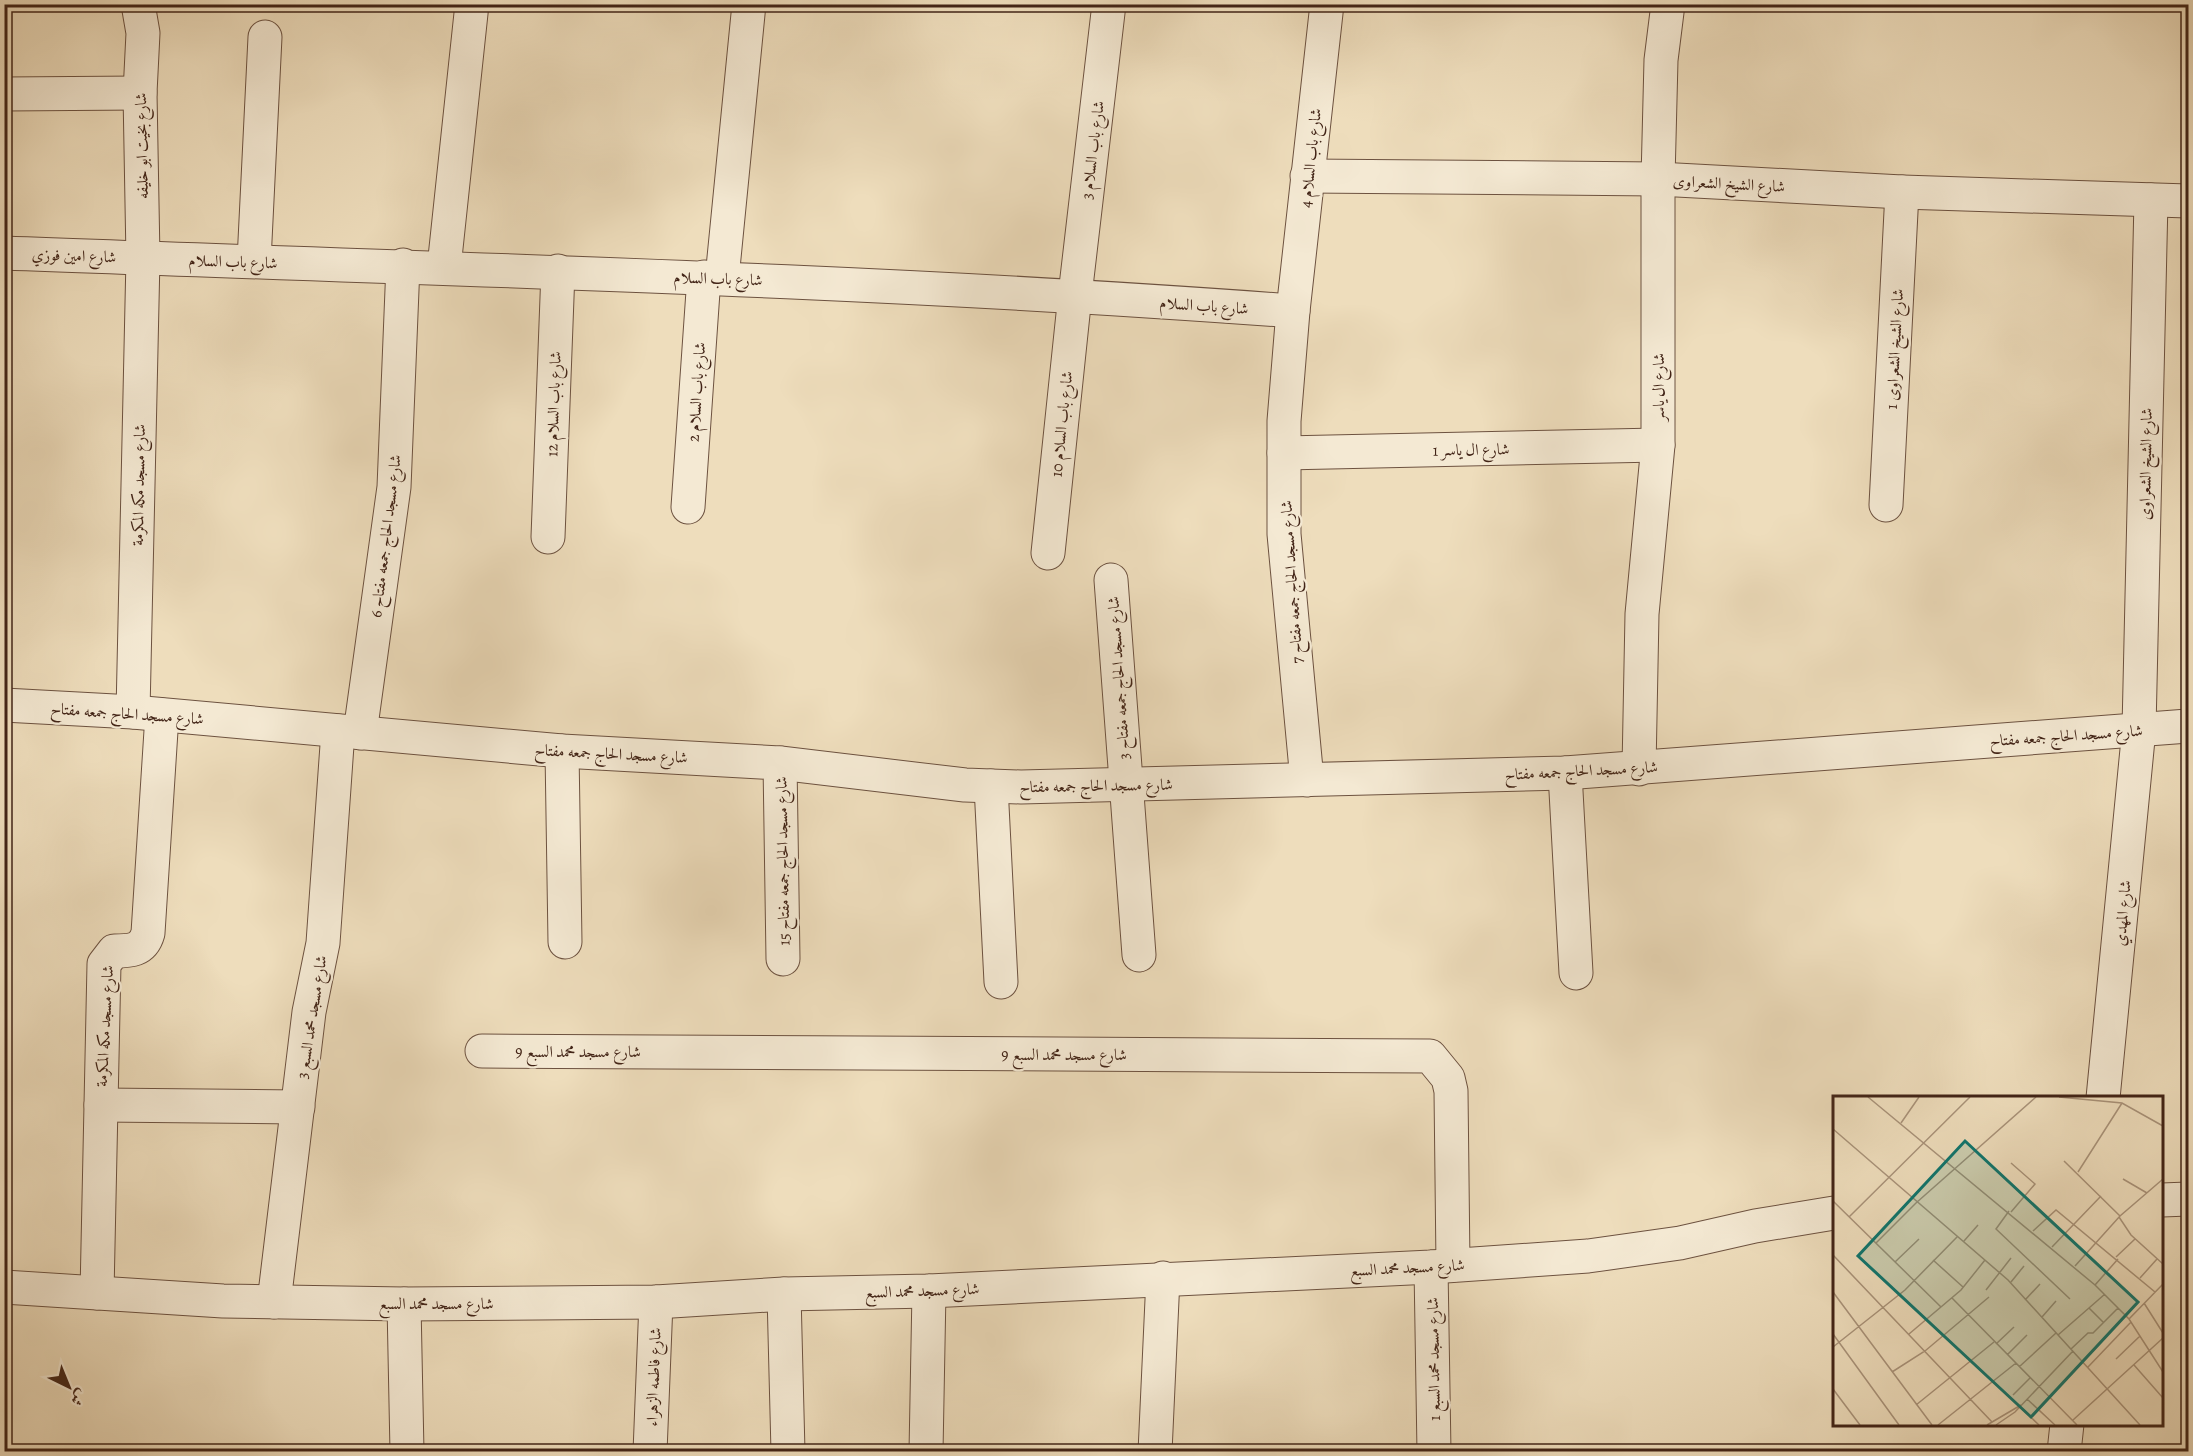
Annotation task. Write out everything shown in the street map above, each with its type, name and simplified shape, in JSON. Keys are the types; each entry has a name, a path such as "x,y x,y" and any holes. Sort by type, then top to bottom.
{"street":[{"path":"141,19 158,4"},
{"path":"444,267 472,4"},
{"name":"شارع باب السلام 2","path":"688,507 713,278 749,4"},
{"name":"شارع باب السلام 3","path":"1074,295 1109,4"},
{"name":"شارع باب السلام 4","path":"1293,312 1327,4"},
{"name":"شارع ال ياسر","path":"1638,769 1642,614 1658,445 1658,179 1661,60 1668,4"},
{"name":"شارع بخيت ابو خليفه","path":"141,19 143,258"},
{"path":"254,261 266,37"},
{"path":"4,94 140,93"},
{"name":"شارع الشيخ الشعراوى","path":"1308,176 1658,179 1902,192 2188,201"},
{"name":"شارع الشيخ الشعراوى 1","path":"1886,505 1902,192"},
{"name":"شارع الشيخ الشعراوى","path":"2139,729 2151,200"},
{"name":"شارع امين فوزي","path":"4,253 143,258"},
{"name":"شارع باب السلام","path":"143,258 403,265 713,278 1074,295 1293,312"},
{"name":"شارع مسجد مكه المكرمة","path":"97,1293 104,964 114,951 136,950 145,942 148,933 143,258"},
{"name":"شارع مسجد الحاج جمعه مفتاح 6","path":"349,732 394,487 403,265"},
{"name":"شارع باب السلام 12","path":"548,537 558,272"},
{"name":"شارع باب السلام 10","path":"1048,553 1074,295"},
{"name":"شارع مسجد الحاج جمعه مفتاح 7","path":"1293,312 1284,422 1284,534 1307,780"},
{"name":"شارع ال ياسر 1","path":"1284,453 1658,445"},
{"name":"شارع مسجد الحاج جمعه مفتاح 3","path":"1111,580 1140,955"},
{"name":"شارع مسجد الحاج جمعه مفتاح","path":"4,705 148,713 562,751 780,763 965,785 1046,788 1638,769 2188,726"},
{"name":"شارع المهدي","path":"2103,1096 2139,729"},
{"name":"شارع مسجد محمد السبع 3","path":"274,1302 309,1012 323,943 349,732"},
{"path":"562,751 565,942"},
{"name":"شارع مسجد الحاج جمعه مفتاح 15","path":"780,763 783,959"},
{"path":"1565,772 1576,973"},
{"path":"991,786 1001,982"},
{"name":"شارع مسجد محمد السبع 9","path":"482,1051 1430,1056 1448,1077 1451,1091 1442,1266"},
{"path":"101,1105 298,1107"},
{"path":"2163,1200 2188,1199"},
{"name":"شارع مسجد محمد السبع","path":"4,1287 274,1302 404,1304 656,1302 784,1294 929,1291 1442,1266 1588,1256 1680,1243 1755,1226 1833,1213"},
{"name":"شارع مسجد محمد السبع 1","path":"1434,1452 1442,1266"},
{"path":"1155,1452 1163,1278"},
{"path":"926,1452 929,1291"},
{"path":"784,1294 788,1452"},
{"name":"شارع فاطمه الزهراء","path":"650,1452 656,1302"},
{"path":"404,1304 407,1452"},
{"path":"2064,1452 2067,1426"}]}
